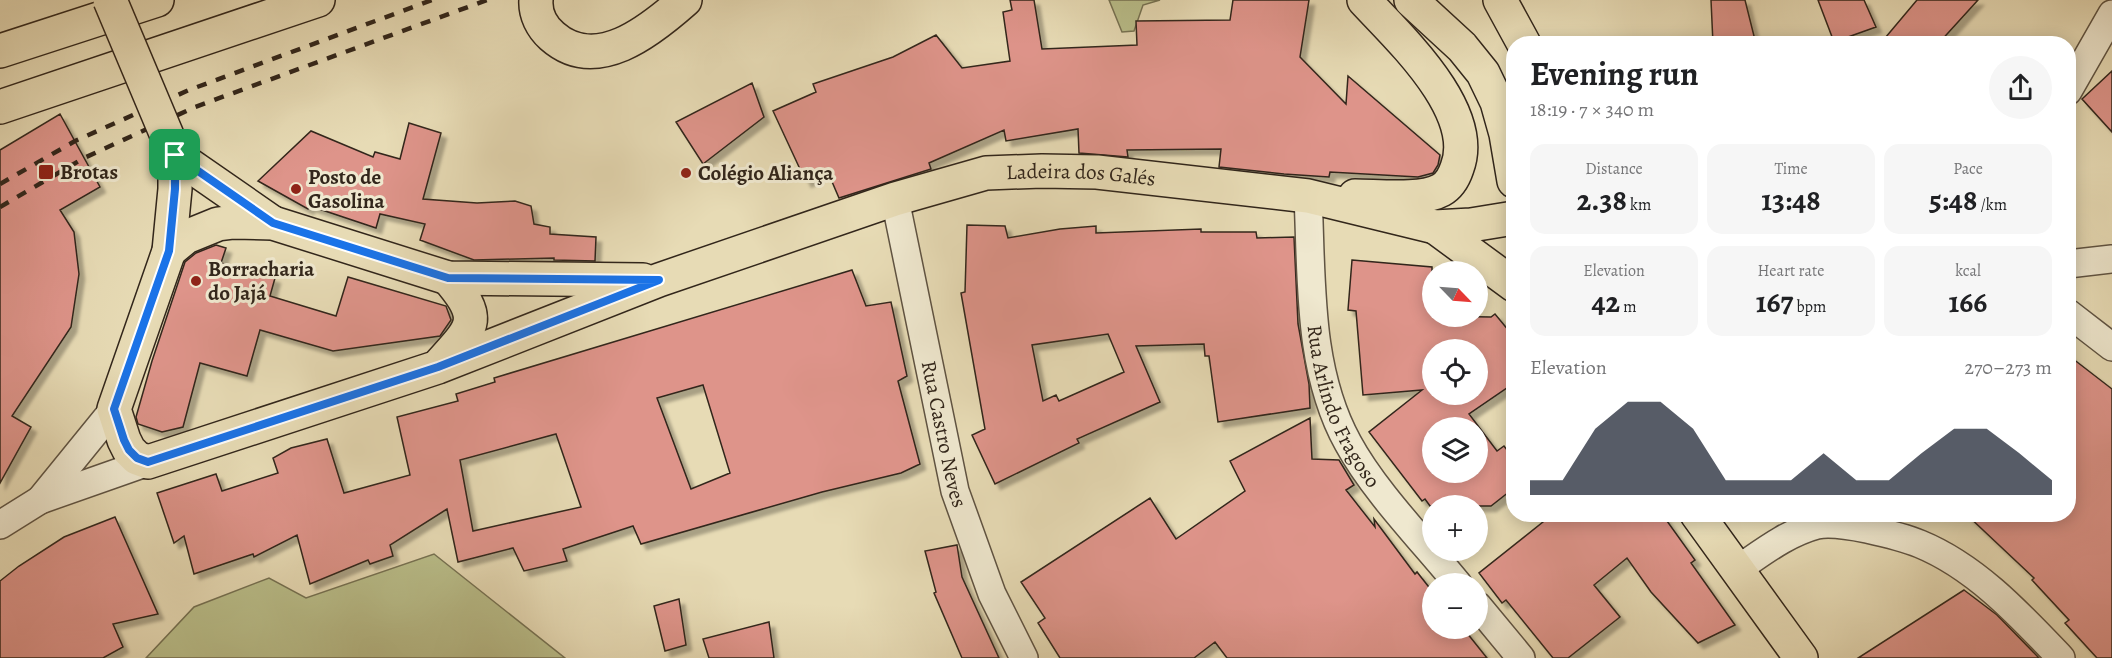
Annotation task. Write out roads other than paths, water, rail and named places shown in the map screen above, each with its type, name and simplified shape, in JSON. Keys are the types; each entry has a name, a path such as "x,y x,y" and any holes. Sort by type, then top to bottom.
{"main road":[{"path":"110,0 173,150 175,189 169,251 114,409 129,450 137,458 148,462"},
{"path":"0,51 157,0"},
{"path":"0,107 318,0"},
{"path":"536,0 535,10 546,30 563,45 582,51 603,52 638,36 660,22 685,0"},
{"path":"1308,196 1424,194 1442,190 1454,178 1460,162 1461,143 1455,121 1430,72 1408,45 1364,0"},
{"path":"1411,0 1462,47 1483,73 1497,102 1506,134"},
{"path":"1500,0 1520,36"},
{"path":"1529,0 1531,36"},
{"path":"173,150 273,223"},
{"name":"Ladeira dos Galés","path":"148,462 438,367 659,280 895,199 986,173 1097,172 1308,196 1435,227 1471,225 1506,219"},
{"path":"169,251 186,237 218,225 234,222 273,223"},
{"name":"Ladeira dos Galés","path":"273,223 448,278 659,280"},
{"path":"1435,227 1506,279"},
{"path":"438,367 470,328 470,311 448,278"},
{"path":"1703,522 1801,658"}],"street":[{"path":"2076,77 2112,14"},
{"name":"Rua Arlindo Fragoso","path":"1308,196 1314,327 1321,367 1339,425 1348,444 1375,484 1449,573"},
{"name":"Rua Castro Neves","path":"895,199 955,491 992,594 1024,658"},
{"path":"2076,263 2112,259"},
{"path":"2076,319 2112,347"},
{"path":"40,500 114,409"},
{"path":"0,525 40,500 148,462"},
{"path":"1738,569 1791,533 1820,525 1852,526 1892,535 1920,544 1947,558 1986,585 2061,658"},
{"path":"1488,620 1512,655"}],"railway":[{"path":"0,184 75,141 189,90 432,0"},
{"path":"0,207 84,158 195,107 487,0"}],"place":[{"name":"Brotas","path":"46,172"},
{"name":"Colégio Aliança","path":"686,173"},
{"name":"Posto de Gasolina","path":"296,189"},
{"name":"Borracharia do Jajá","path":"196,281"}]}
